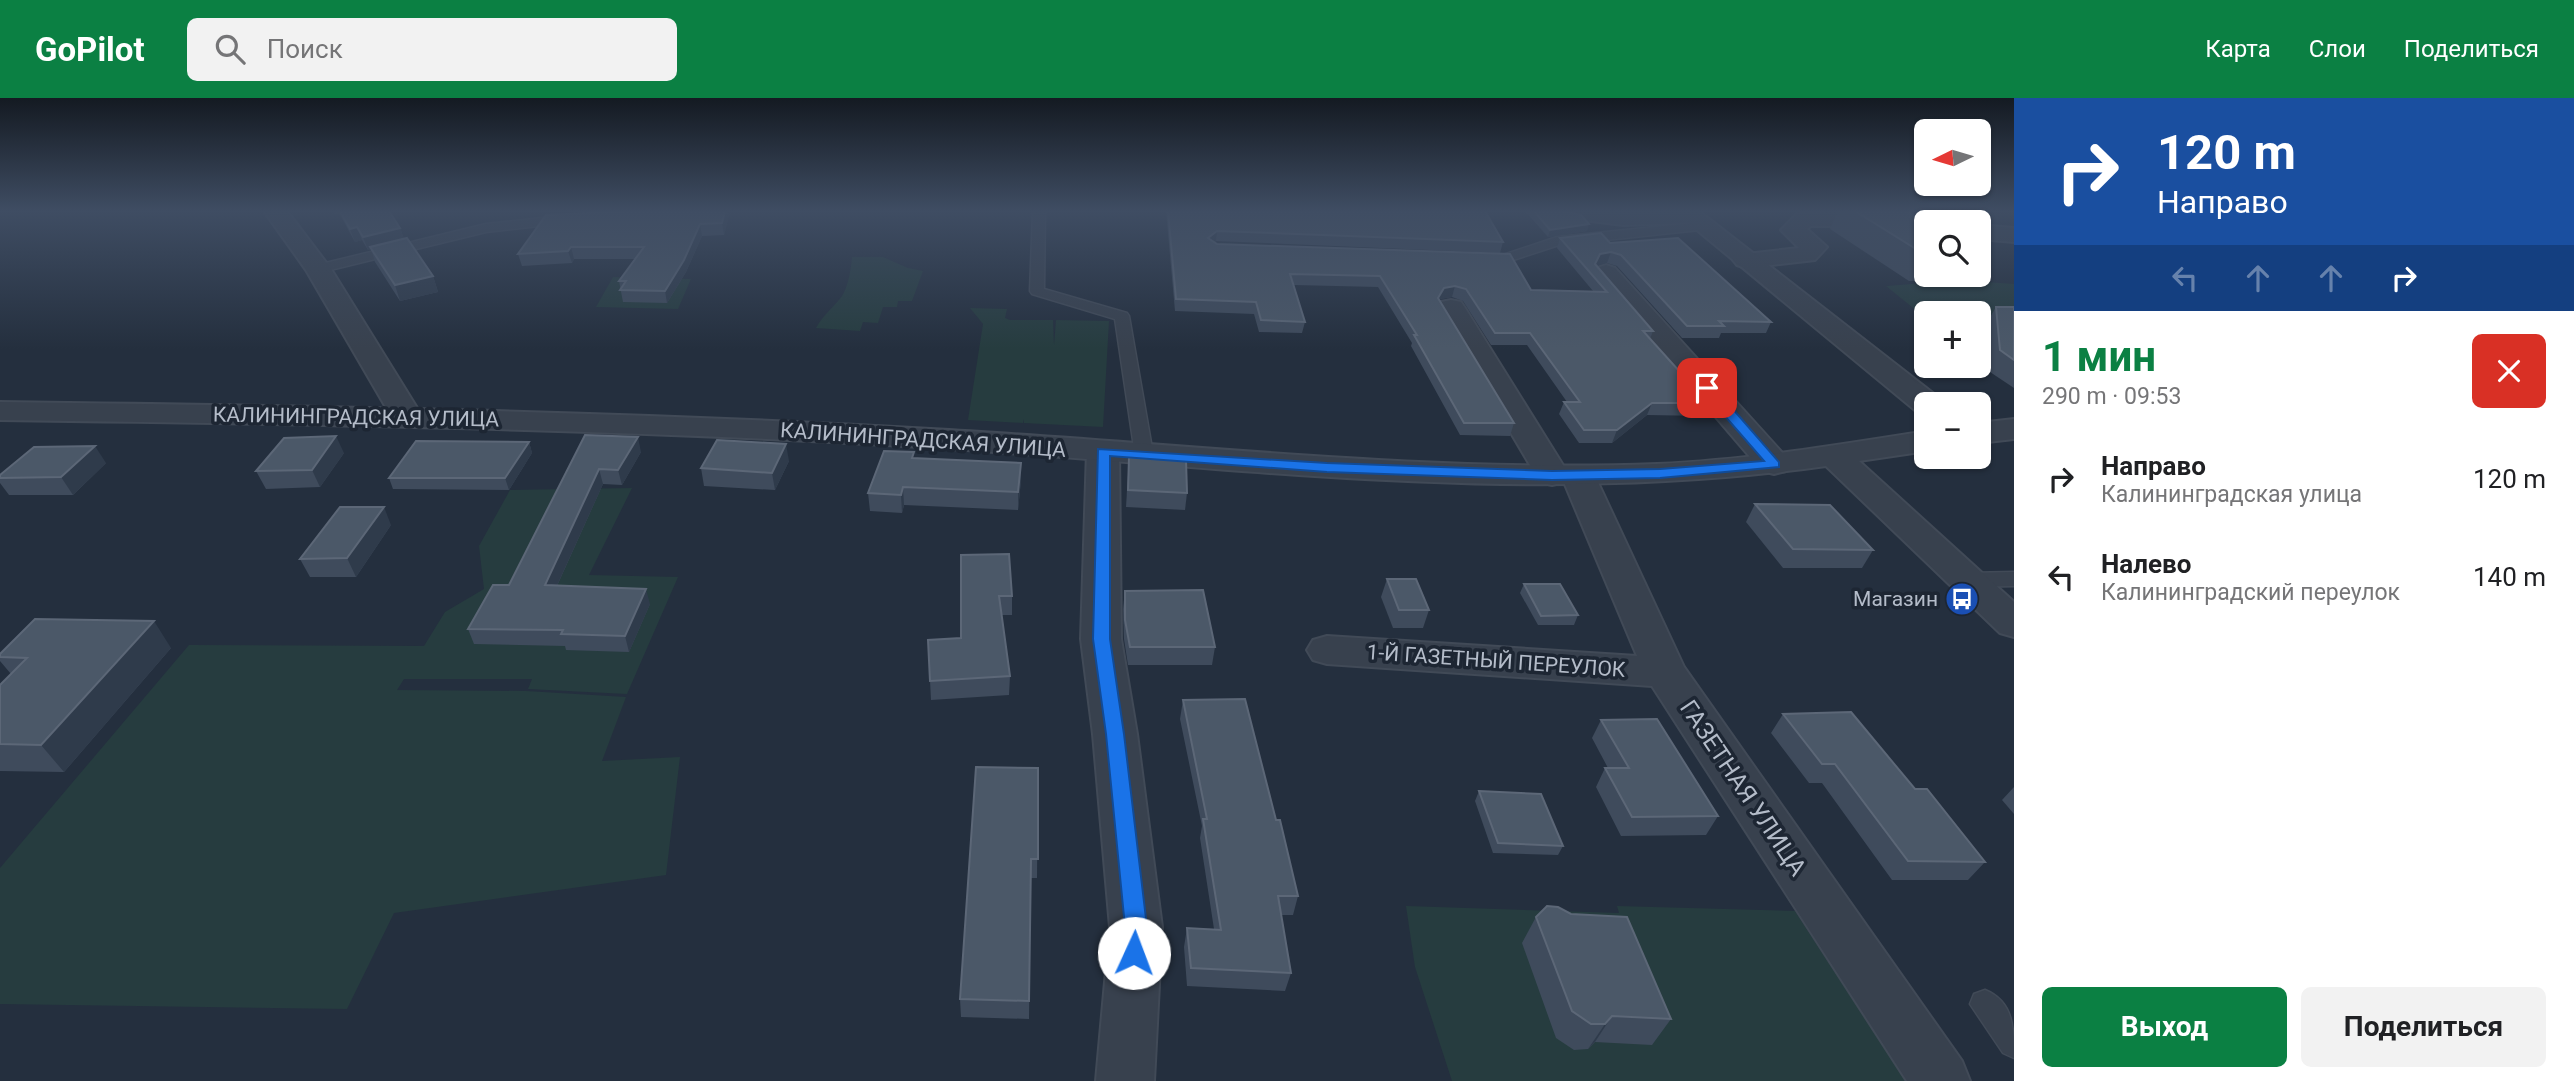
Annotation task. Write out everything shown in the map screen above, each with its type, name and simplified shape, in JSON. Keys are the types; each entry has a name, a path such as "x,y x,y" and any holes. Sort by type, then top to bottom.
{"street":[{"path":"309,257 406,416"},
{"path":"1742,257 1914,394"},
{"path":"1746,260 1784,257"},
{"path":"1606,273 1774,464"},
{"name":"ГАЗЕТНАЯ УЛИЦА","path":"1451,308 1565,476 1665,672 1941,1081"},
{"name":"КАЛИНИНГРАДСКАЯ УЛИЦА","path":"0,411 406,416 658,424 941,439 1327,467 1565,476 1726,469 1914,443"},
{"path":"1991,432 2014,429"},
{"path":"1123,453 1101,639 1115,734 1136,927 1125,1081"},
{"path":"1833,455 2014,624"},
{"path":"1726,469 1777,472 1822,480 1883,502"},
{"name":"1-Й ГАЗЕТНЫЙ ПЕРЕУЛОК","path":"1327,650 1665,672"}],"lane":[{"path":"318,269 368,257"},
{"path":"1038,257 1037,290 1122,316 1123,453"},
{"path":"1474,258 1501,260 1510,257"},
{"path":"1967,579 2014,579"},
{"path":"1985,1004 2014,1044"}],"green space":[{"path":"852,257 883,257 908,268 923,271 912,301 898,301 897,307 883,307 878,323 863,322 860,331 816,328 844,292"},
{"path":"613,277 691,279 678,309 596,307"},
{"path":"1991,282 2014,284 2014,319 1991,318 1991,301 1914,301 1914,309 1886,286 1914,284 1914,287 1991,287"},
{"path":"970,308 1007,309 1005,318 1010,320 1053,320 1054,345 1056,320 1109,321 1103,427 1024,423 1024,419 1023,423 968,420 983,324"},
{"path":"632,488 589,575 678,577 627,694 528,689 532,679 404,679 397,690 526,691 626,697 602,761 680,757 666,875 394,913 347,1009 0,1004 0,868 189,645 424,646 445,612 484,589 479,546 510,490"},
{"path":"1406,906 1619,913 1617,906 1795,911 1906,1081 1452,1081 1415,967"}],"building":[{"path":"376,257 420,257 433,276 395,285"},
{"path":"637,257 685,257 665,291 620,290 626,281 619,281"},
{"path":"1172,257 1512,257 1531,290 1607,292 1576,257 1599,257 1595,264 1653,331 1643,331 1708,403 1652,403 1617,430 1584,430 1564,402 1580,402 1530,333 1495,333 1466,289 1455,286 1444,288 1438,298 1514,423 1464,423 1414,335 1417,335 1380,276 1290,274 1305,322 1261,320 1256,302 1176,299"},
{"path":"1623,257 1699,257 1771,322 1719,321 1724,326 1687,326"},
{"path":"1996,307 2014,307 2014,360 2000,350"},
{"path":"585,435 638,437 618,470 599,469 545,585 646,589 625,636 561,634 563,630 468,629 493,585 509,585"},
{"path":"336,436 312,470 256,471 284,438"},
{"path":"717,440 786,444 772,473 701,468"},
{"path":"416,441 529,442 505,478 389,478"},
{"path":"95,446 61,477 0,478 0,475 34,447"},
{"path":"884,451 914,452 912,458 1021,463 1018,492 903,487 901,495 868,493"},
{"path":"1129,457 1186,460 1187,493 1128,490"},
{"path":"1755,504 1830,505 1873,550 1793,549"},
{"path":"340,507 384,507 347,558 300,559"},
{"path":"1009,554 1012,596 999,596 1010,676 930,681 928,640 961,638 961,555"},
{"path":"1387,579 1416,579 1429,610 1399,610"},
{"path":"1524,584 1560,584 1578,615 1541,616"},
{"path":"1203,590 1215,647 1130,647 1125,620 1125,591"},
{"path":"35,619 154,621 41,745 0,744 0,685 27,658 0,657 0,654"},
{"path":"1245,699 1276,820 1280,820 1298,896 1278,896 1291,973 1191,968 1187,928 1221,930 1203,819 1207,819 1183,700"},
{"path":"1851,712 1915,789 1927,789 1985,862 1908,861 1835,764 1822,764 1783,714"},
{"path":"1657,719 1718,816 1632,817 1605,768 1629,768 1601,720"},
{"path":"976,767 1038,768 1038,859 1031,859 1029,1001 960,999"},
{"path":"1479,791 1541,794 1563,846 1498,843"},
{"path":"1547,906 1558,907 1571,914 1627,917 1671,1019 1612,1016 1605,1024 1591,1024 1572,1011 1536,917"}],"place":[{"name":"Магазин","path":"1962,599"}],"route":[{"path":"1134,953 1136,927 1115,734 1101,639 1103,452 1327,467 1578,476 1660,474 1774,464 1707,388"}]}
